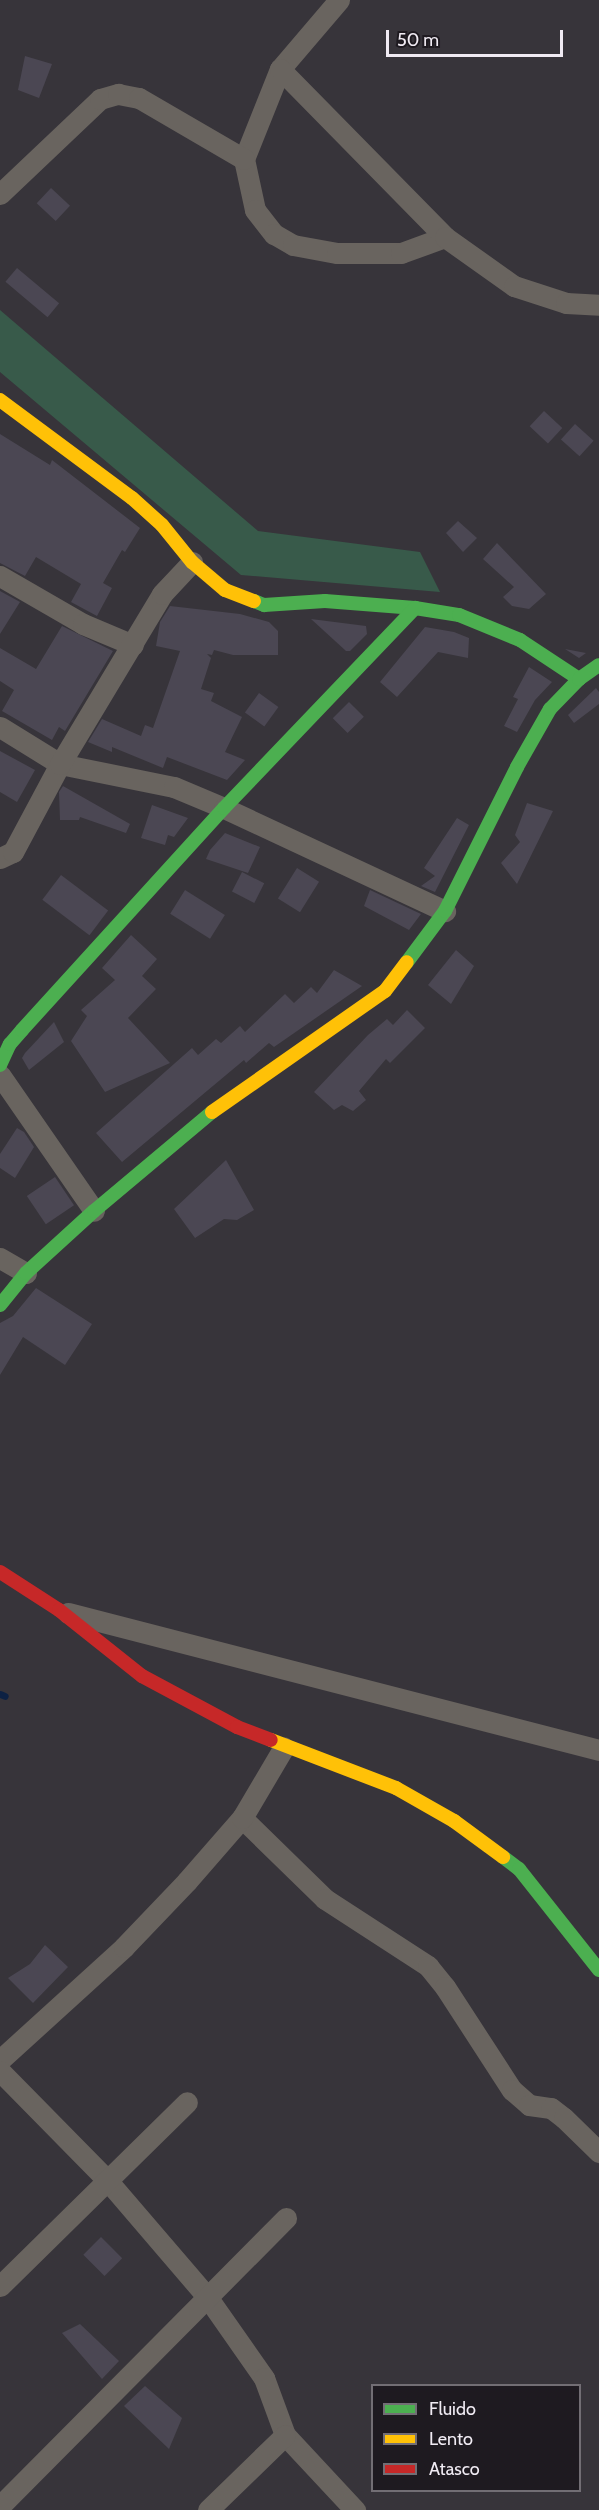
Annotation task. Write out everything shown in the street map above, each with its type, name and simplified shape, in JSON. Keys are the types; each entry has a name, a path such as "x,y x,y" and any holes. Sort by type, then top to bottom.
{"street":[{"path":"339,0 280,69 244,159 255,210 274,234 293,245 337,253 401,254 446,237"},
{"path":"280,69 446,237 514,286 566,303 599,306"},
{"path":"0,194 100,99 118,94 139,98 244,159"},
{"path":"0,400 132,498 162,525 192,562 225,590 264,605 325,601 415,608 459,615 520,640 579,679"},
{"path":"0,858 14,852 60,764 162,594 192,562"},
{"path":"0,576 83,624 133,645"},
{"path":"0,1065 16,1037 224,808 415,608"},
{"path":"0,1305 26,1273 94,1210 218,1107 386,991 445,911 522,758 550,709 579,679 599,665"},
{"path":"0,727 60,764 174,787 445,911"},
{"path":"0,1076 94,1210"},
{"path":"0,1258 26,1273"},
{"path":"0,1572 59,1610 142,1676 237,1727 284,1747 396,1788 454,1821 519,1869 599,1970"},
{"path":"59,1610 599,1750"},
{"path":"0,2060 124,1947 242,1818 284,1747"},
{"path":"242,1818 325,1899 428,1966 445,1987 512,2090 529,2105 550,2108 564,2118 599,2152"},
{"path":"0,2071 107,2180 208,2298 264,2379 285,2435 355,2510"},
{"path":"0,2286 187,2102"},
{"path":"0,2506 286,2218"},
{"path":"208,2510 285,2435"}],"green space":[{"path":"0,310 258,531 420,552 440,592 241,575 0,372"}],"building":[{"path":"25,56 52,64 39,98 18,90"},
{"path":"51,188 70,206 56,221 37,203"},
{"path":"17,268 59,303 48,317 5,282"},
{"path":"544,411 562,428 548,443 530,426"},
{"path":"575,424 594,441 580,456 561,440"},
{"path":"0,434 50,465 52,460 140,528 125,552 122,550 103,583 112,588 97,616 71,602 81,584 36,557 25,576 0,563"},
{"path":"458,521 477,538 463,552 446,533"},
{"path":"497,543 546,594 529,609 512,606 503,597 514,587 483,559"},
{"path":"0,591 20,602 0,634"},
{"path":"170,606 240,614 269,622 278,631 278,655 233,655 214,650 212,655 207,654 211,658 201,689 214,693 211,701 242,717 225,752 245,760 227,780 167,757 163,768 112,747 112,752 88,742 102,719 141,736 145,725 153,728 180,651 156,646 160,622"},
{"path":"311,619 366,626 367,634 350,651 346,651"},
{"path":"62,626 113,651 65,731 59,727 52,740 2,711 14,690 0,681 0,648 36,669"},
{"path":"425,627 454,632 469,638 468,658 438,652 397,697 380,682"},
{"path":"565,649 586,653 579,658"},
{"path":"529,667 552,682 535,700 517,732 504,726 518,699 513,697"},
{"path":"596,688 599,692 599,704 574,723 568,715"},
{"path":"259,693 278,707 264,727 245,712"},
{"path":"349,702 364,717 348,733 333,718"},
{"path":"0,751 35,770 17,802 0,792"},
{"path":"63,786 130,824 126,833 80,817 79,820 60,820 59,792"},
{"path":"527,803 553,811 517,884 501,863 520,842 515,835"},
{"path":"152,805 188,818 174,837 168,835 165,845 141,838"},
{"path":"457,818 469,825 435,892 421,886 435,876 424,868"},
{"path":"225,833 260,847 248,873 206,859 210,850"},
{"path":"297,868 319,882 300,912 278,899"},
{"path":"242,872 264,883 254,903 232,892"},
{"path":"61,875 108,911 89,935 42,900"},
{"path":"185,890 225,915 210,939 170,914"},
{"path":"370,890 421,914 409,930 364,906"},
{"path":"131,935 157,959 142,976 156,989 128,1018 170,1063 105,1092 71,1041 87,1016 81,1010 115,980 102,968"},
{"path":"456,950 474,966 451,1004 428,985"},
{"path":"334,970 362,986 274,1047 269,1043 246,1063 244,1060 122,1162 96,1133 192,1048 198,1055 216,1039 221,1043 240,1026 245,1032 285,994 294,1003 311,987 317,993"},
{"path":"407,1010 425,1028 390,1063 386,1059 359,1091 366,1100 353,1111 342,1105 334,1110 314,1092 368,1035 387,1019 393,1025"},
{"path":"54,1022 64,1042 29,1070 22,1058"},
{"path":"17,1128 24,1132 34,1147 15,1178 0,1168 0,1154"},
{"path":"226,1160 254,1210 237,1220 224,1219 195,1238 174,1209"},
{"path":"55,1177 74,1205 46,1224 27,1196"},
{"path":"36,1288 92,1324 65,1365 23,1337 0,1375 0,1323 13,1316"},
{"path":"45,1945 68,1967 33,2003 8,1978 30,1964"},
{"path":"101,2237 122,2258 105,2276 83,2255"},
{"path":"80,2324 119,2361 102,2379 62,2333"},
{"path":"145,2386 182,2418 169,2449 124,2406"}],"waterway":[{"path":"0,1694 5,1696"}],"traffic: fast":[{"path":"254,601 264,605 325,601 415,608 459,615 520,640 579,679"},
{"path":"0,1065 10,1044 22,1030 224,808 415,608"},
{"path":"407,962 445,911 517,767 550,709 579,679 599,665"},
{"path":"0,1305 26,1273 94,1211 212,1112"},
{"path":"503,1857 519,1869 599,1970"}],"traffic: slow":[{"path":"0,400 132,498 162,525 192,562 225,590 254,601"},
{"path":"212,1112 385,991 407,962"},
{"path":"271,1740 396,1788 454,1821 503,1857"}],"traffic: jam":[{"path":"0,1572 59,1610 142,1676 237,1727 271,1740"}]}
